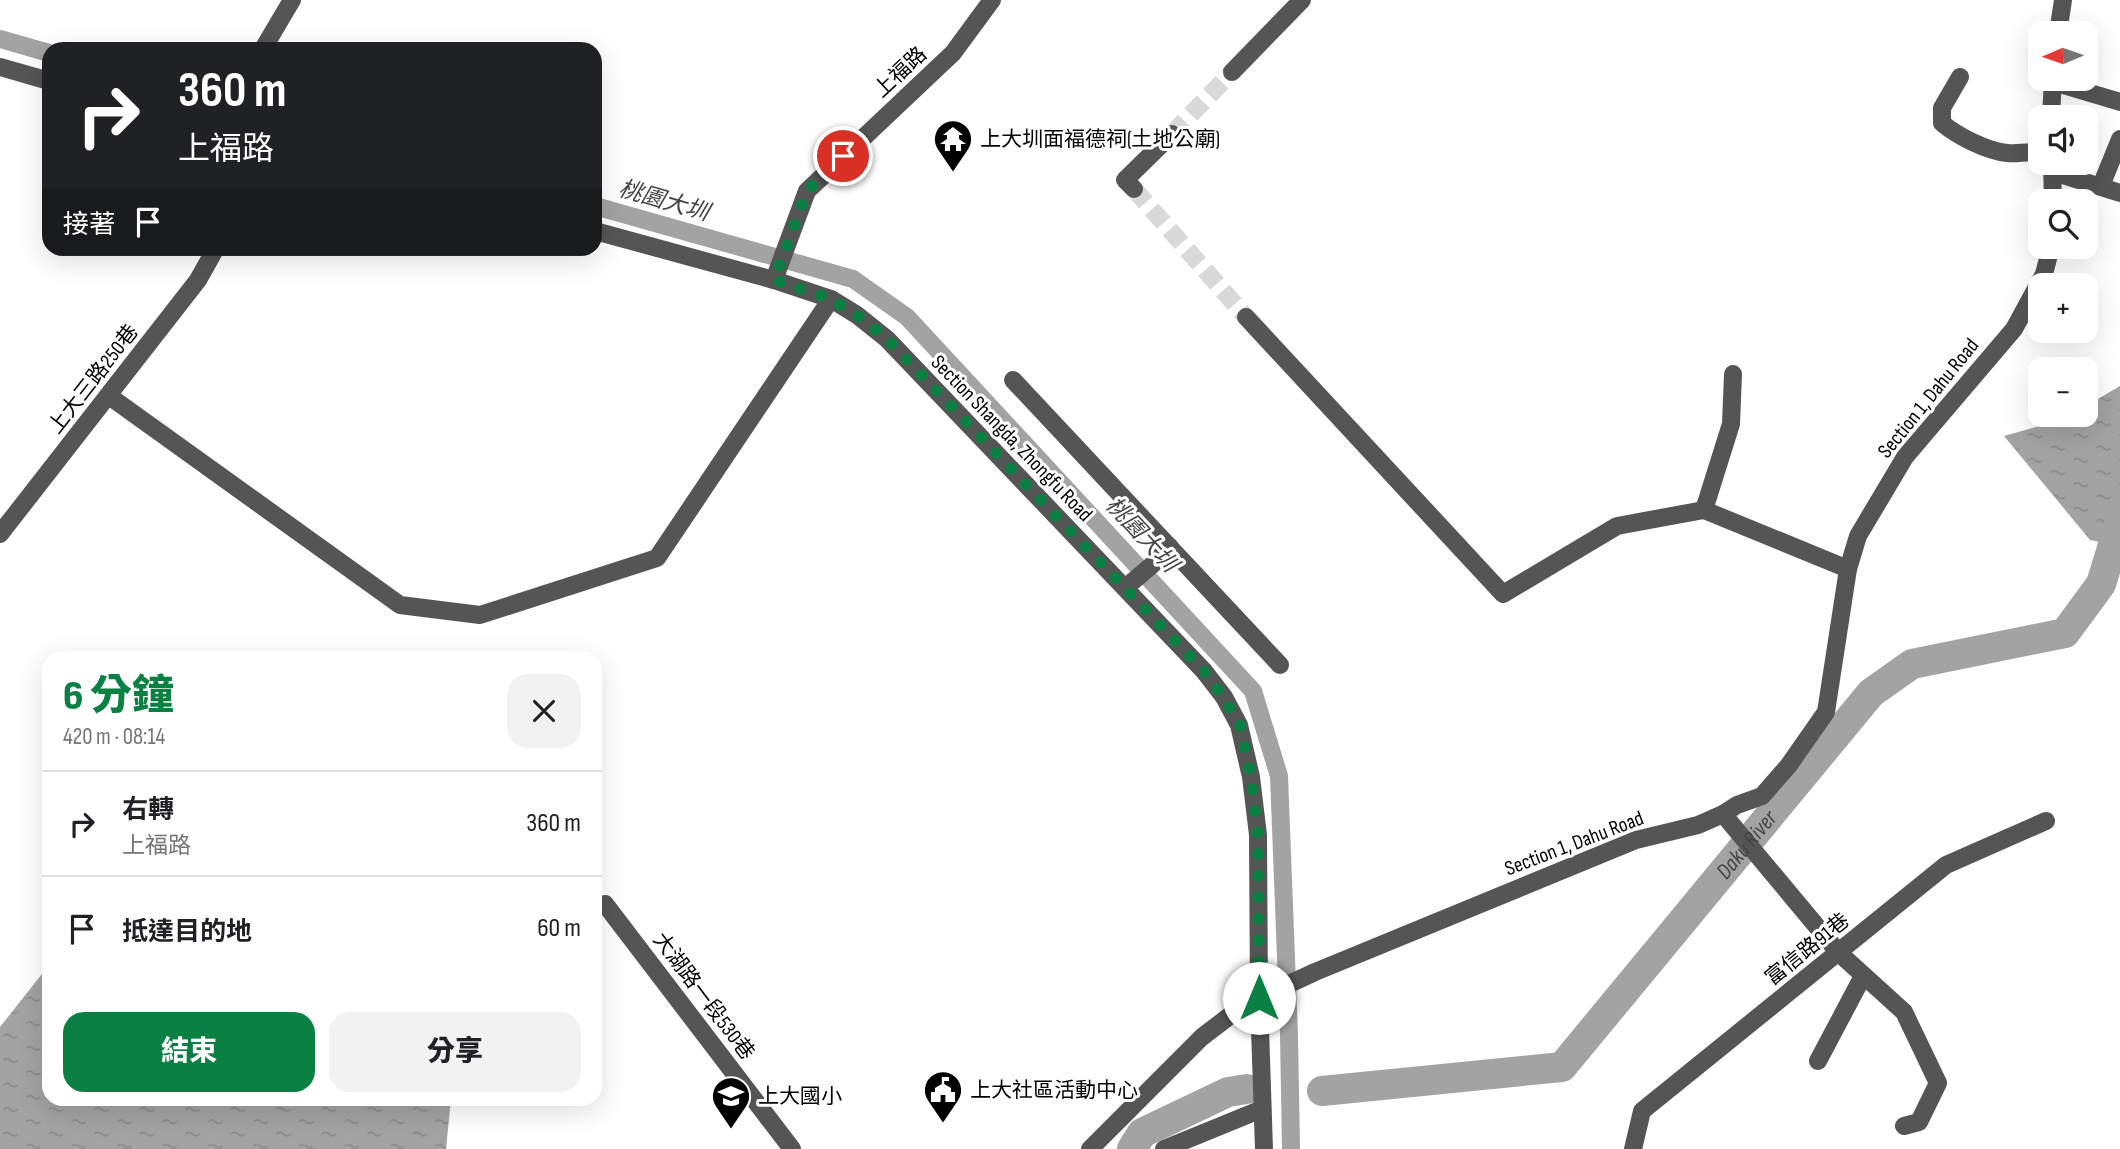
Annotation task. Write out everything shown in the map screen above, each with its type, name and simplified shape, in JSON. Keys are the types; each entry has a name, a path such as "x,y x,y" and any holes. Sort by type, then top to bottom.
{"street":[{"path":"268,42 292,0"},
{"name":"上福路","path":"777,274 807,191 953,53 992,0"},
{"path":"1232,72 1302,0"},
{"path":"2060,21 2063,0"},
{"path":"0,67 42,79"},
{"path":"1960,78 1942,108 1942,123 1972,142 2006,153 2028,152"},
{"path":"2086,91 2120,102"},
{"path":"1134,189 1125,180 1172,134"},
{"path":"2101,186 2120,139"},
{"path":"2072,175 2120,193"},
{"name":"Section Shangda, Zhongfu Road","path":"602,233 777,274 831,299 857,315 887,339 1127,586 1204,671 1223,697 1240,725 1251,777 1258,835 1259,998 1264,1149"},
{"name":"上大三路250巷","path":"0,534 198,281 212,256"},
{"name":"Section 1, Dahu Road","path":"1090,1149 1202,1037 1236,1011 1259,998 1315,972 1636,840 1698,825 1737,805 1762,796 1789,765 1826,712 1848,569 1858,536 1905,457 2014,329 2044,274 2048,259"},
{"path":"109,396 400,605 480,615 657,558 831,299"},
{"path":"1246,317 1503,594 1617,526 1704,510 1848,569"},
{"path":"1704,510 1731,424 1733,374"},
{"path":"1013,380 1280,665"},
{"path":"1127,586 1169,546"},
{"path":"1723,814 1839,953 1903,1012 1938,1083 1919,1122 1903,1126"},
{"name":"富信路91巷","path":"1633,1149 1642,1111 1946,865 2046,821"},
{"name":"大湖路一段530巷","path":"605,904 792,1149"},
{"path":"1818,1061 1863,976"},
{"path":"1164,1149 1262,1109"}],"water":[{"path":"2120,386 2120,546 2090,540 2004,436 2036,427 2098,427 2098,399"},
{"path":"42,974 42,1106 450,1106 446,1149 0,1149 0,1027"}],"waterway":[{"name":"桃園大圳","path":"0,39 42,51"},
{"name":"桃園大圳","path":"602,208 853,279 907,317 1253,691 1279,776 1291,1149"},
{"name":"Daku River","path":"1322,1091 1562,1067 1871,693 1912,664 2065,633 2101,584 2120,522"},
{"name":"Daku River","path":"1132,1149 1142,1133 1228,1092 1247,1089"}],"tunnel":[{"path":"1172,134 1232,72"},
{"path":"1134,189 1246,317"}],"place":[{"name":"上大圳面福德祠(土地公廟)","path":"953,173"},
{"name":"上大社區活動中心","path":"943,1124"},
{"name":"上大國小","path":"731,1130"}],"route":[{"path":"843,156 807,191 774,280 831,299 887,339 1204,671 1223,697 1240,725 1251,777 1258,835 1259,998"}]}
